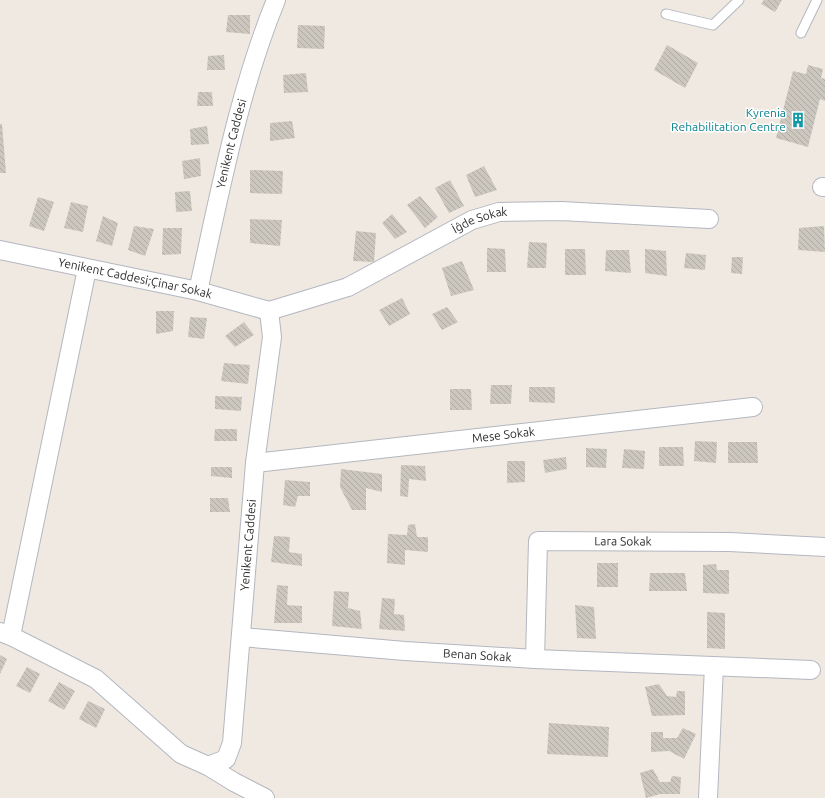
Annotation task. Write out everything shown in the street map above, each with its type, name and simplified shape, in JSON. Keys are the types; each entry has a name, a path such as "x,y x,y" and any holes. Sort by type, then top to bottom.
{"street":[{"name":"Yenikent Caddesi","path":"198,291 241,105 262,34 276,0"},
{"name":"İĝde Sokak","path":"268,311 348,287 472,220 499,212 561,211 709,220"},
{"name":"Yenikent Caddesi;Çinar Sokak","path":"0,250 198,291 268,311"},
{"path":"87,269 5,634 96,679 181,754 208,766 234,782 265,798"},
{"name":"Yenikent Caddesi","path":"208,766 226,759 232,743 255,463 272,338 268,311"},
{"name":"Mese Sokak","path":"255,463 753,407"},
{"name":"Lara Sokak","path":"535,659 538,541 729,542 825,547"},
{"name":"Benan Sokak","path":"241,637 405,651 535,659 811,670"},
{"path":"708,798 714,666"}],"lane":[{"path":"666,14 713,25 739,0"},
{"path":"801,33 817,0"}],"building":[{"path":"764,0 782,0 775,12 761,4"},
{"path":"228,15 250,15 250,34 226,32"},
{"path":"298,25 325,26 324,49 297,48"},
{"path":"667,45 698,63 685,88 654,70"},
{"path":"224,55 225,70 207,70 208,56"},
{"name":"Kyrenia Rehabilitation Centre","path":"808,65 823,69 821,78 825,79 825,101 820,99 808,147 776,138 793,71 806,74"},
{"path":"306,73 308,92 284,93 283,75"},
{"path":"198,92 212,92 213,106 197,106"},
{"path":"292,121 295,138 270,141 270,123"},
{"path":"0,124 2,124 6,173 0,173"},
{"path":"207,126 209,144 191,145 190,129"},
{"path":"200,158 201,176 184,179 182,161"},
{"path":"484,166 497,190 475,197 466,175"},
{"path":"250,170 283,171 282,194 250,193"},
{"path":"450,180 464,206 449,213 435,188"},
{"path":"190,191 192,211 176,212 175,192"},
{"path":"420,196 438,217 425,228 407,205"},
{"path":"38,197 54,202 44,231 29,226"},
{"path":"71,202 88,206 83,232 64,228"},
{"path":"392,214 407,232 395,239 382,223"},
{"path":"103,216 118,223 112,246 96,241"},
{"path":"250,219 282,220 280,246 250,243"},
{"path":"134,226 154,229 145,256 128,250"},
{"path":"824,226 825,252 798,250 799,228"},
{"path":"163,228 182,228 181,254 162,255"},
{"path":"356,231 376,233 374,262 353,261"},
{"path":"529,242 547,243 546,268 527,268"},
{"path":"487,248 505,249 506,272 487,272"},
{"path":"565,249 585,249 586,275 565,275"},
{"path":"645,249 666,251 667,276 645,273"},
{"path":"606,250 629,250 631,273 605,271"},
{"path":"686,253 706,255 705,270 684,268"},
{"path":"732,257 743,257 742,274 731,273"},
{"path":"462,261 474,290 451,296 442,268"},
{"path":"402,298 410,314 389,326 379,310"},
{"path":"447,307 458,322 442,330 432,314"},
{"path":"156,311 174,311 173,331 156,334"},
{"path":"190,317 207,318 204,339 188,337"},
{"path":"244,322 254,335 235,347 225,336"},
{"path":"224,363 250,365 248,384 221,381"},
{"path":"491,385 512,385 511,404 490,404"},
{"path":"529,387 555,387 555,403 529,402"},
{"path":"450,389 471,389 472,410 450,410"},
{"path":"215,396 242,397 241,411 215,409"},
{"path":"215,429 237,429 237,441 214,441"},
{"path":"695,441 717,442 716,463 694,461"},
{"path":"728,442 757,442 758,463 728,463"},
{"path":"659,447 683,447 684,466 659,466"},
{"path":"586,448 607,449 606,468 586,467"},
{"path":"624,449 645,451 644,469 622,468"},
{"path":"566,457 567,469 545,473 543,460"},
{"path":"507,461 525,461 525,482 507,483"},
{"path":"401,465 425,466 426,481 409,479 408,497 400,496"},
{"path":"211,467 232,467 232,478 211,476"},
{"path":"341,469 382,474 382,492 366,488 366,510 352,510 340,487"},
{"path":"285,480 310,482 310,496 298,496 295,507 283,505"},
{"path":"210,498 228,498 230,512 210,512"},
{"path":"415,524 417,537 428,537 428,552 405,550 405,565 387,563 388,534 407,535 408,525"},
{"path":"274,536 290,537 289,552 302,554 302,566 271,562"},
{"path":"597,563 618,563 618,587 597,587"},
{"path":"716,564 717,570 729,570 729,594 703,593 703,565"},
{"path":"650,573 685,573 687,591 649,591"},
{"path":"277,585 288,586 287,605 302,606 302,623 274,623"},
{"path":"334,591 349,592 348,608 360,611 362,629 332,626"},
{"path":"382,598 395,599 394,614 404,615 405,631 379,629"},
{"path":"575,605 594,607 596,639 577,638"},
{"path":"707,612 725,613 725,649 707,648"},
{"path":"0,655 7,659 0,674"},
{"path":"27,667 40,674 30,693 16,686"},
{"path":"59,682 75,691 64,710 48,701"},
{"path":"659,684 667,696 676,697 677,691 685,691 685,715 652,716 645,687"},
{"path":"88,701 105,709 96,728 79,719"},
{"path":"549,723 609,727 608,757 547,754"},
{"path":"683,728 696,734 684,759 669,751 651,752 651,732 663,732 663,738 677,738"},
{"path":"653,769 660,782 670,782 672,776 681,777 680,794 660,794 646,798 640,773"}],"place":[{"name":"Kyrenia Rehabilitation Centre","path":"798,120"}]}
